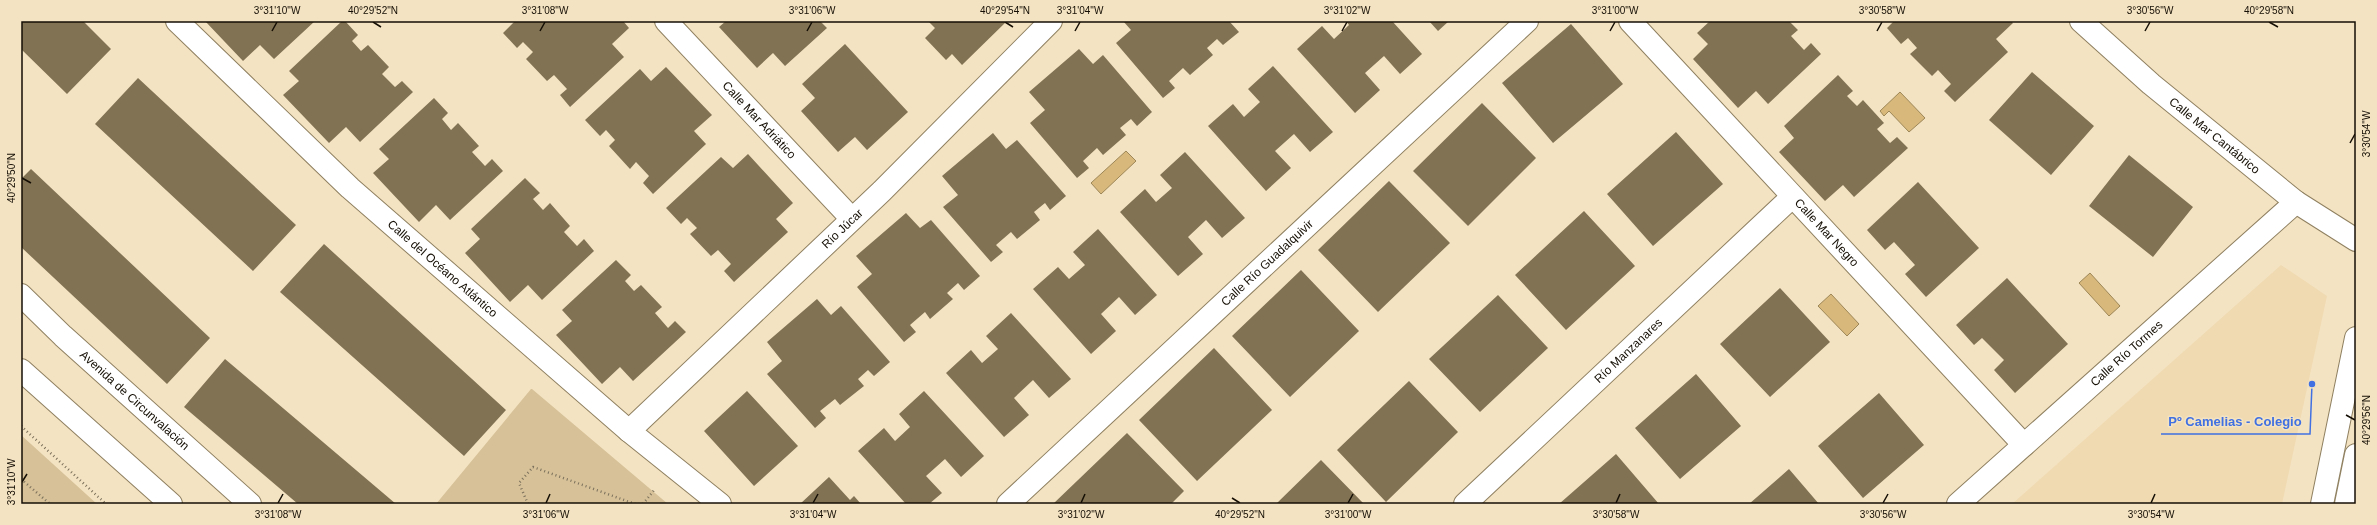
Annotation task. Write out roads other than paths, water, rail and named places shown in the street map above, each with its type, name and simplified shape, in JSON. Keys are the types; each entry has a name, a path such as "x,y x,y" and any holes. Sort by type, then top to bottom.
{"street":[{"name":"Calle del Océano Atlántico","path":"177,21 350,188 629,431 720,504"},
{"name":"Calle Mar Adriático","path":"666,21 852,219"},
{"name":"Río Júcar","path":"629,431 852,219 1051,21"},
{"name":"Calle Río Guadalquivir","path":"1008,504 1527,21"},
{"name":"Calle Mar Negro","path":"1630,21 2024,445"},
{"name":"Calle Mar Cantábrico","path":"2081,21 2151,84 2296,202 2356,240"},
{"name":"Río Manzanares","path":"1465,504 1792,197"},
{"name":"Calle Río Tormes","path":"1958,504 2296,202"},
{"name":"Avenida de Circunvalación","path":"21,295 63,336 250,504"},
{"path":"2322,504 2356,338"},
{"path":"21,370 171,504"},
{"path":"2346,504 2356,455"}],"place":[{"name":"Pº Camelias - Colegio","path":"2312,384"}]}
